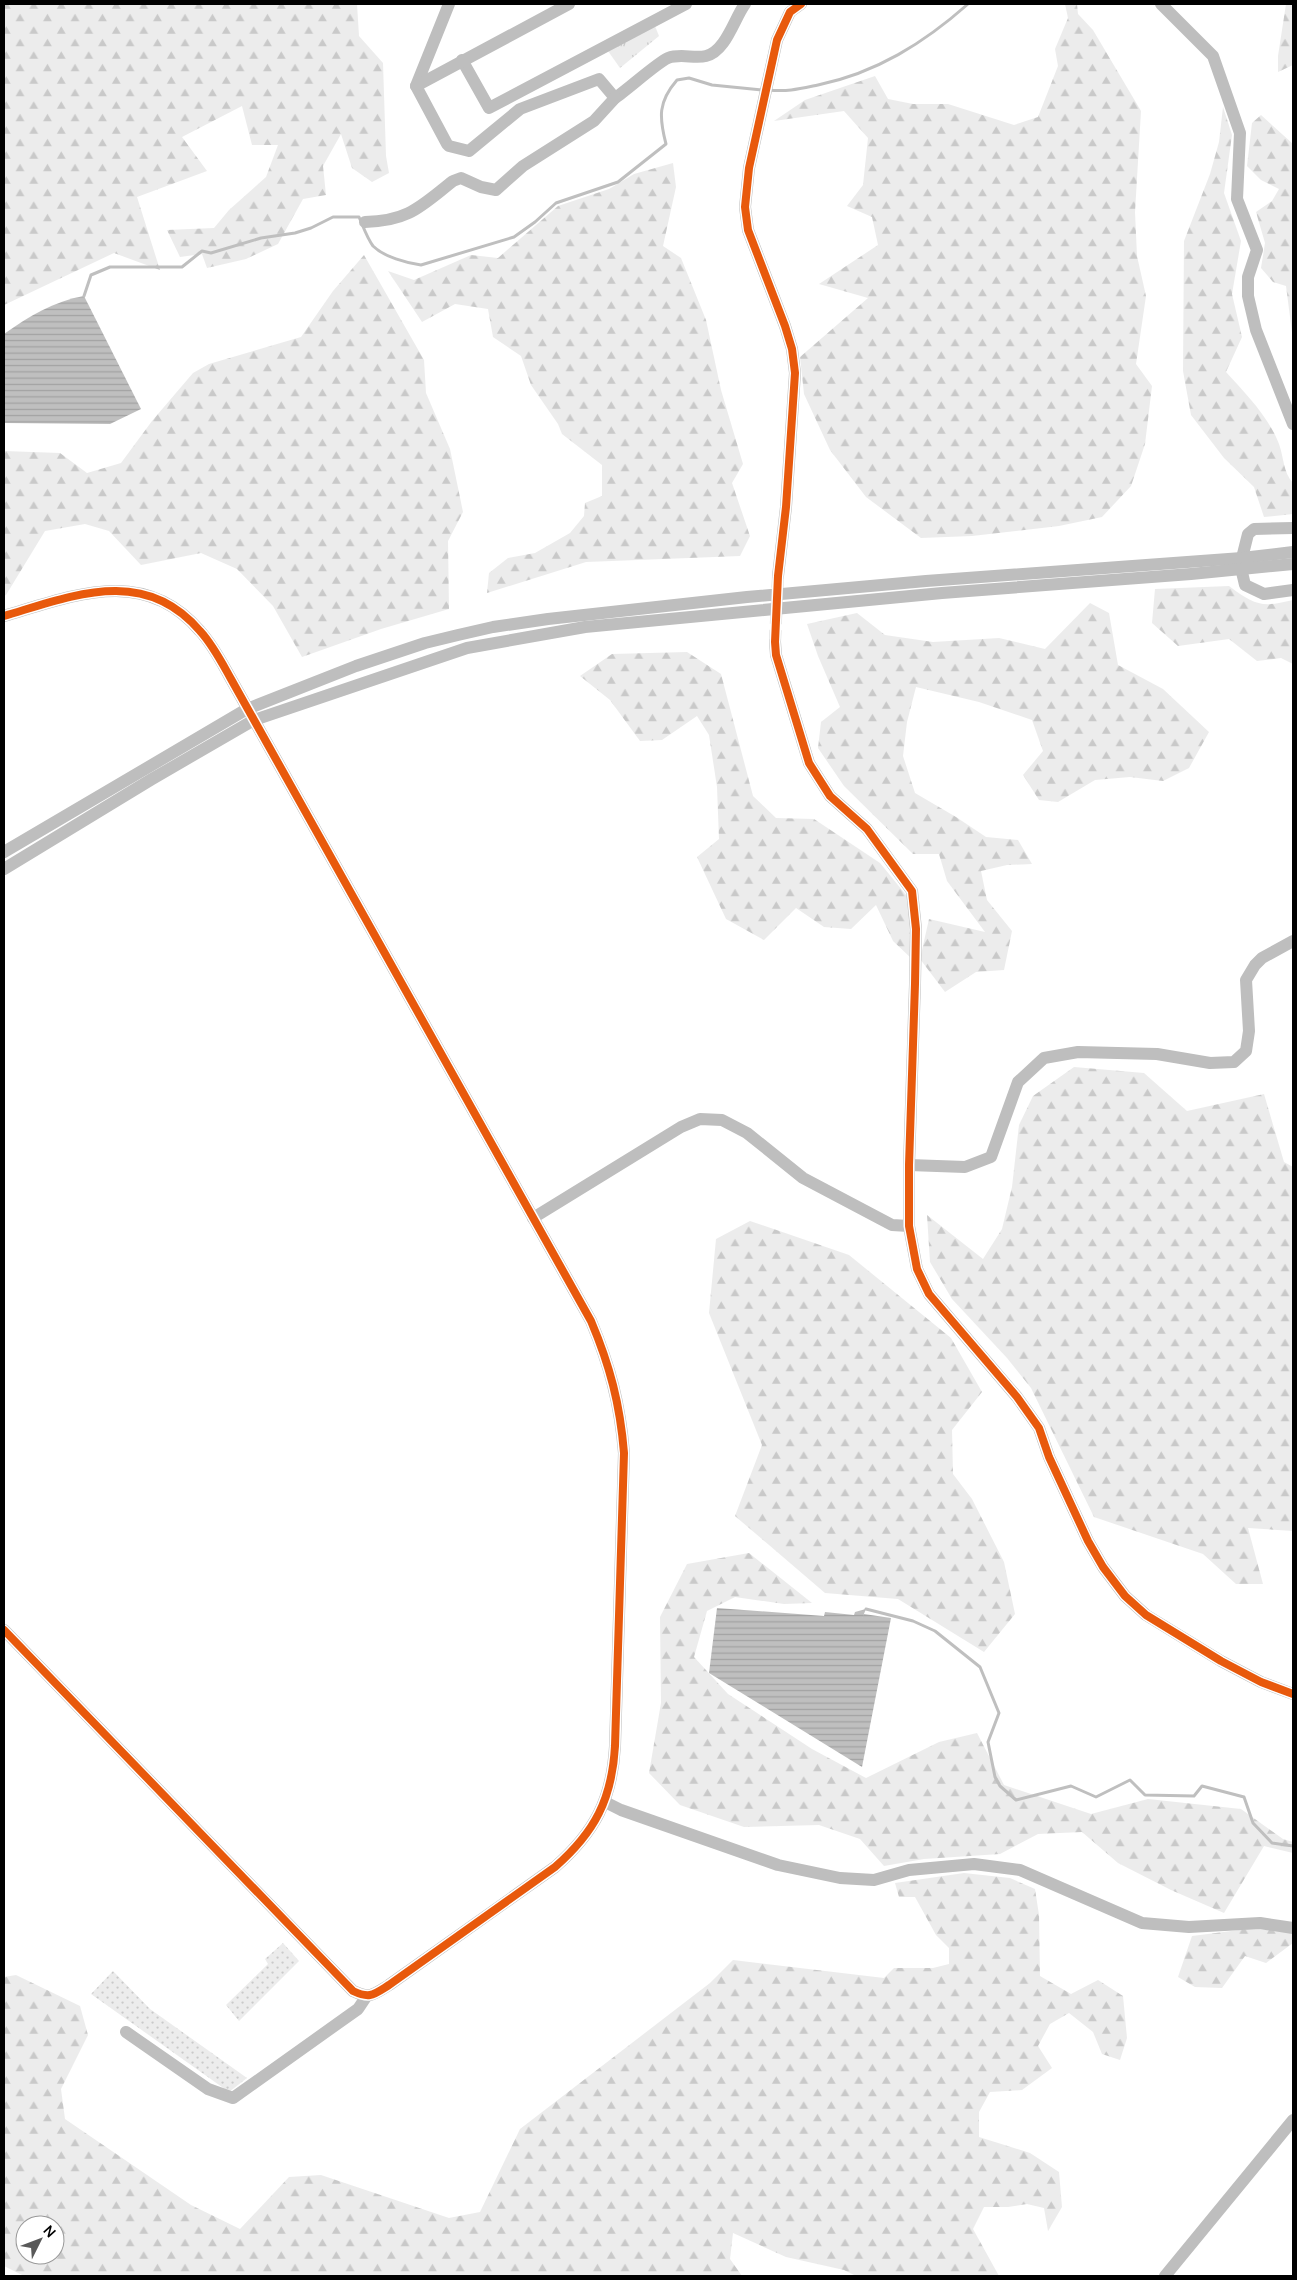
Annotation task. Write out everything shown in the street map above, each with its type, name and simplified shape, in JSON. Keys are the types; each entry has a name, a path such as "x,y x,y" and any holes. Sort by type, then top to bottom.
{"street":[{"path":"416,86 569,4"},
{"path":"462,60 489,108 686,4"},
{"path":"365,222 379,222 405,216 453,181 461,178 481,187 496,190 523,166 594,121 615,98 666,58 682,55 707,56 715,52 723,44 745,4"},
{"path":"780,4 790,12"},
{"path":"778,576 786,507 795,373 792,349 748,230 745,207 748,168 777,40 790,12 801,4"},
{"path":"1161,4 1212,56 1240,133 1237,199 1257,250 1248,277 1248,296 1256,330 1293,424"},
{"path":"416,86 449,5"},
{"path":"416,86 447,144 464,151 469,151 520,109 599,79 615,98"},
{"path":"1293,528 1254,529 1248,534 1242,563 1245,585 1264,594 1293,590"},
{"path":"4,869 152,779 254,720 467,648 576,628 942,593 1191,574 1293,552"},
{"path":"4,852 247,709 364,664 425,643 493,627 626,609 926,581 1242,563 1293,564"},
{"path":"4,616 95,591 135,593 153,598 185,616 211,644 591,1322 613,1379 622,1426 624,1453 614,1770 605,1802 589,1832 578,1846 555,1867 389,1985 366,1997 358,2009 233,2098 208,2089 126,2032"},
{"path":"775,642 776,655 809,763 830,796 867,829 912,891 916,929 916,975 909,1165 909,1226 917,1270 929,1294 1017,1396 1038,1428 1049,1457 1088,1541 1103,1567 1125,1596 1146,1615 1221,1661 1262,1682 1293,1694"},
{"path":"909,1165 965,1167 991,1157 1018,1082 1044,1058 1078,1052 1157,1054 1210,1063 1234,1062 1246,1051 1249,1031 1246,980 1254,965 1262,958 1293,941"},
{"path":"533,1218 681,1128 700,1119 722,1120 747,1133 803,1178 892,1225 909,1226"},
{"path":"4,1630 353,1990 366,1997"},
{"path":"605,1802 621,1810 778,1865 840,1878 874,1880 909,1870 974,1864 1020,1870 1142,1923 1189,1927 1260,1923 1293,1928"},
{"path":"1165,2276 1293,2120"}],"green space":[{"path":"4,4 357,4 359,36 383,63 386,156 389,173 372,182 352,168 341,134 323,166 326,195 303,199 278,244 246,259 207,268 202,254 180,257 167,230 214,228 229,210 266,177 278,145 252,145 242,106 182,137 207,171 137,197 160,270 114,253 4,305"},
{"path":"1065,4 1077,4 1078,14 1093,30 1141,111 1135,212 1137,256 1146,296 1136,364 1152,386 1145,444 1131,486 1102,517 1059,526 972,536 921,538 866,497 830,450 804,394 800,357 868,298 819,284 878,245 872,217 847,206 863,185 868,138 844,111 774,121 805,100 875,76 888,99 913,104 948,104 1014,125 1038,117 1058,66 1055,49 1068,18"},
{"path":"1286,4 1293,4 1293,65 1278,72 1278,56"},
{"path":"655,26 659,36 620,68 608,51"},
{"path":"1223,107 1232,135 1224,193 1241,241 1232,294 1242,337 1226,372 1256,406 1269,424 1279,444 1285,470 1293,483 1293,514 1264,517 1254,487 1224,458 1191,415 1183,371 1184,241 1210,174 1219,142"},
{"path":"1261,115 1293,144 1293,340 1286,286 1273,282 1261,268 1265,243 1256,212 1272,201 1279,189 1261,180 1247,166 1252,123"},
{"path":"673,163 676,187 663,246 681,258 706,320 721,390 743,464 732,483 750,536 740,556 586,562 487,593 489,573 508,558 535,553 570,533 584,516 585,503 602,496 602,465 562,434 558,424 531,385 521,356 493,337 488,309 455,304 422,322 388,271 414,280 471,255 498,258 558,206 609,189 634,174"},
{"path":"364,255 424,360 426,393 450,449 463,512 448,541 449,609 381,629 302,657 273,606 237,569 201,553 141,565 109,531 85,524 45,531 4,596 4,451 60,453 87,473 121,463 152,421 193,373 209,364 301,337 333,291"},
{"path":"1229,586 1252,601 1259,603 1273,604 1293,600 1293,664 1281,658 1257,661 1229,639 1178,646 1152,623 1155,589"},
{"path":"1090,603 1109,613 1118,665 1163,689 1209,732 1189,768 1163,781 1130,777 1095,780 1058,802 1039,800 1023,775 1043,751 1032,720 979,702 916,687 907,722 903,756 915,793 986,837 1018,840 1032,864 1007,865 981,871 987,900 1012,931 1004,970 976,972 945,992 920,959 929,919 985,932 947,881 939,854 913,854 844,786 818,748 821,722 840,707 818,656 807,624 857,613 885,635 933,642 999,638 1045,649"},
{"path":"687,652 721,674 753,796 776,818 814,819 880,863 911,901 912,959 893,941 876,905 851,929 824,927 796,908 764,940 726,919 697,857 719,839 717,787 709,735 697,716 662,740 640,741 610,700 580,676 612,654"},
{"path":"1074,1067 1144,1073 1187,1111 1264,1094 1284,1162 1293,1167 1293,1531 1248,1528 1263,1584 1236,1584 1203,1554 1094,1517 1031,1388 1007,1358 952,1299 930,1262 927,1215 983,1259 1002,1229 1012,1187 1019,1125 1033,1096"},
{"path":"750,1221 849,1255 951,1338 982,1392 952,1430 953,1474 972,1499 1004,1562 1015,1614 984,1652 898,1599 825,1593 735,1516 762,1445 709,1313 716,1239"},
{"path":"749,1553 812,1603 784,1604 735,1597 707,1611 694,1657 728,1694 812,1749 866,1778 939,1742 977,1733 1004,1785 1091,1814 1148,1799 1241,1809 1283,1839 1293,1842 1293,1853 1264,1846 1224,1913 1171,1890 1118,1863 1082,1832 1038,1834 1000,1854 924,1859 884,1866 860,1839 819,1825 744,1827 680,1805 649,1773 661,1703 660,1617 687,1564"},
{"path":"964,1873 1010,1878 1035,1889 1039,1915 1040,1976 1071,1994 1098,1980 1123,1996 1127,2038 1120,2060 1102,2054 1093,2032 1069,2013 1050,2024 1038,2046 1052,2068 1022,2090 990,2092 979,2112 979,2137 1030,2153 1059,2172 1062,2207 1048,2231 1044,2208 1027,2204 1008,2207 984,2207 973,2229 999,2276 856,2276 844,2270 786,2257 733,2233 730,2259 742,2276 24,2276 4,2266 4,1977 16,1975 80,2006 88,2035 61,2089 65,2119 191,2205 240,2229 289,2177 321,2175 449,2218 480,2212 520,2129 710,1983 733,1960 884,1978 894,1968 933,1968 949,1964 949,1948 936,1935 915,1897 899,1897 895,1883"},
{"path":"1247,1929 1283,1930 1293,1934 1293,1943 1266,1963 1245,1956 1222,1988 1195,1987 1178,1977 1192,1936"},
{"path":"283,1943 299,1961 239,2021 226,2005 268,1964 265,1959"},
{"path":"113,1971 150,2009 247,2078 229,2092 91,1994"}],"shaded area":[{"path":"84,296 141,409 110,424 4,423 4,334 42,310 73,298"},
{"path":"717,1608 824,1616 825,1612 854,1615 855,1612 866,1609 861,1621 864,1614 891,1618 862,1767 709,1673"}],"waterway":[{"path":"768,90 799,89 860,73 916,44 968,4"},
{"path":"84,296 91,275 110,267 182,267 202,251 211,253 261,238 295,233 311,228 333,217 359,217 373,246 378,250 396,259 421,265 514,237 535,222 556,203 618,182 666,144 661,118 663,103 666,95 677,80 689,78 712,85 762,90"},
{"path":"866,1609 913,1621 935,1631 980,1667 999,1713 988,1742 995,1777 1000,1786 1016,1800 1071,1786 1096,1797 1130,1780 1145,1795 1194,1796 1202,1786 1244,1797 1253,1823 1272,1843 1293,1846"}],"tunnel":[{"path":"775,642 778,576"}],"cycle path":[{"path":"801,4 790,12 777,40 749,168 745,207 748,230 792,349 795,373 786,507 778,576 776,655 809,763 830,796 867,829 912,891 916,929 909,1226 917,1269 929,1294 1017,1397 1039,1428 1049,1457 1088,1541 1103,1567 1125,1596 1146,1615 1221,1661 1261,1682 1293,1694"},
{"path":"4,616 81,595 106,591 131,592 155,598 178,611 205,636 221,660 591,1321 604,1354 613,1386 620,1418 624,1453 615,1746 610,1782 599,1813 591,1827 581,1841 555,1867 389,1985 371,1995 364,1995 353,1991 4,1630"}]}
